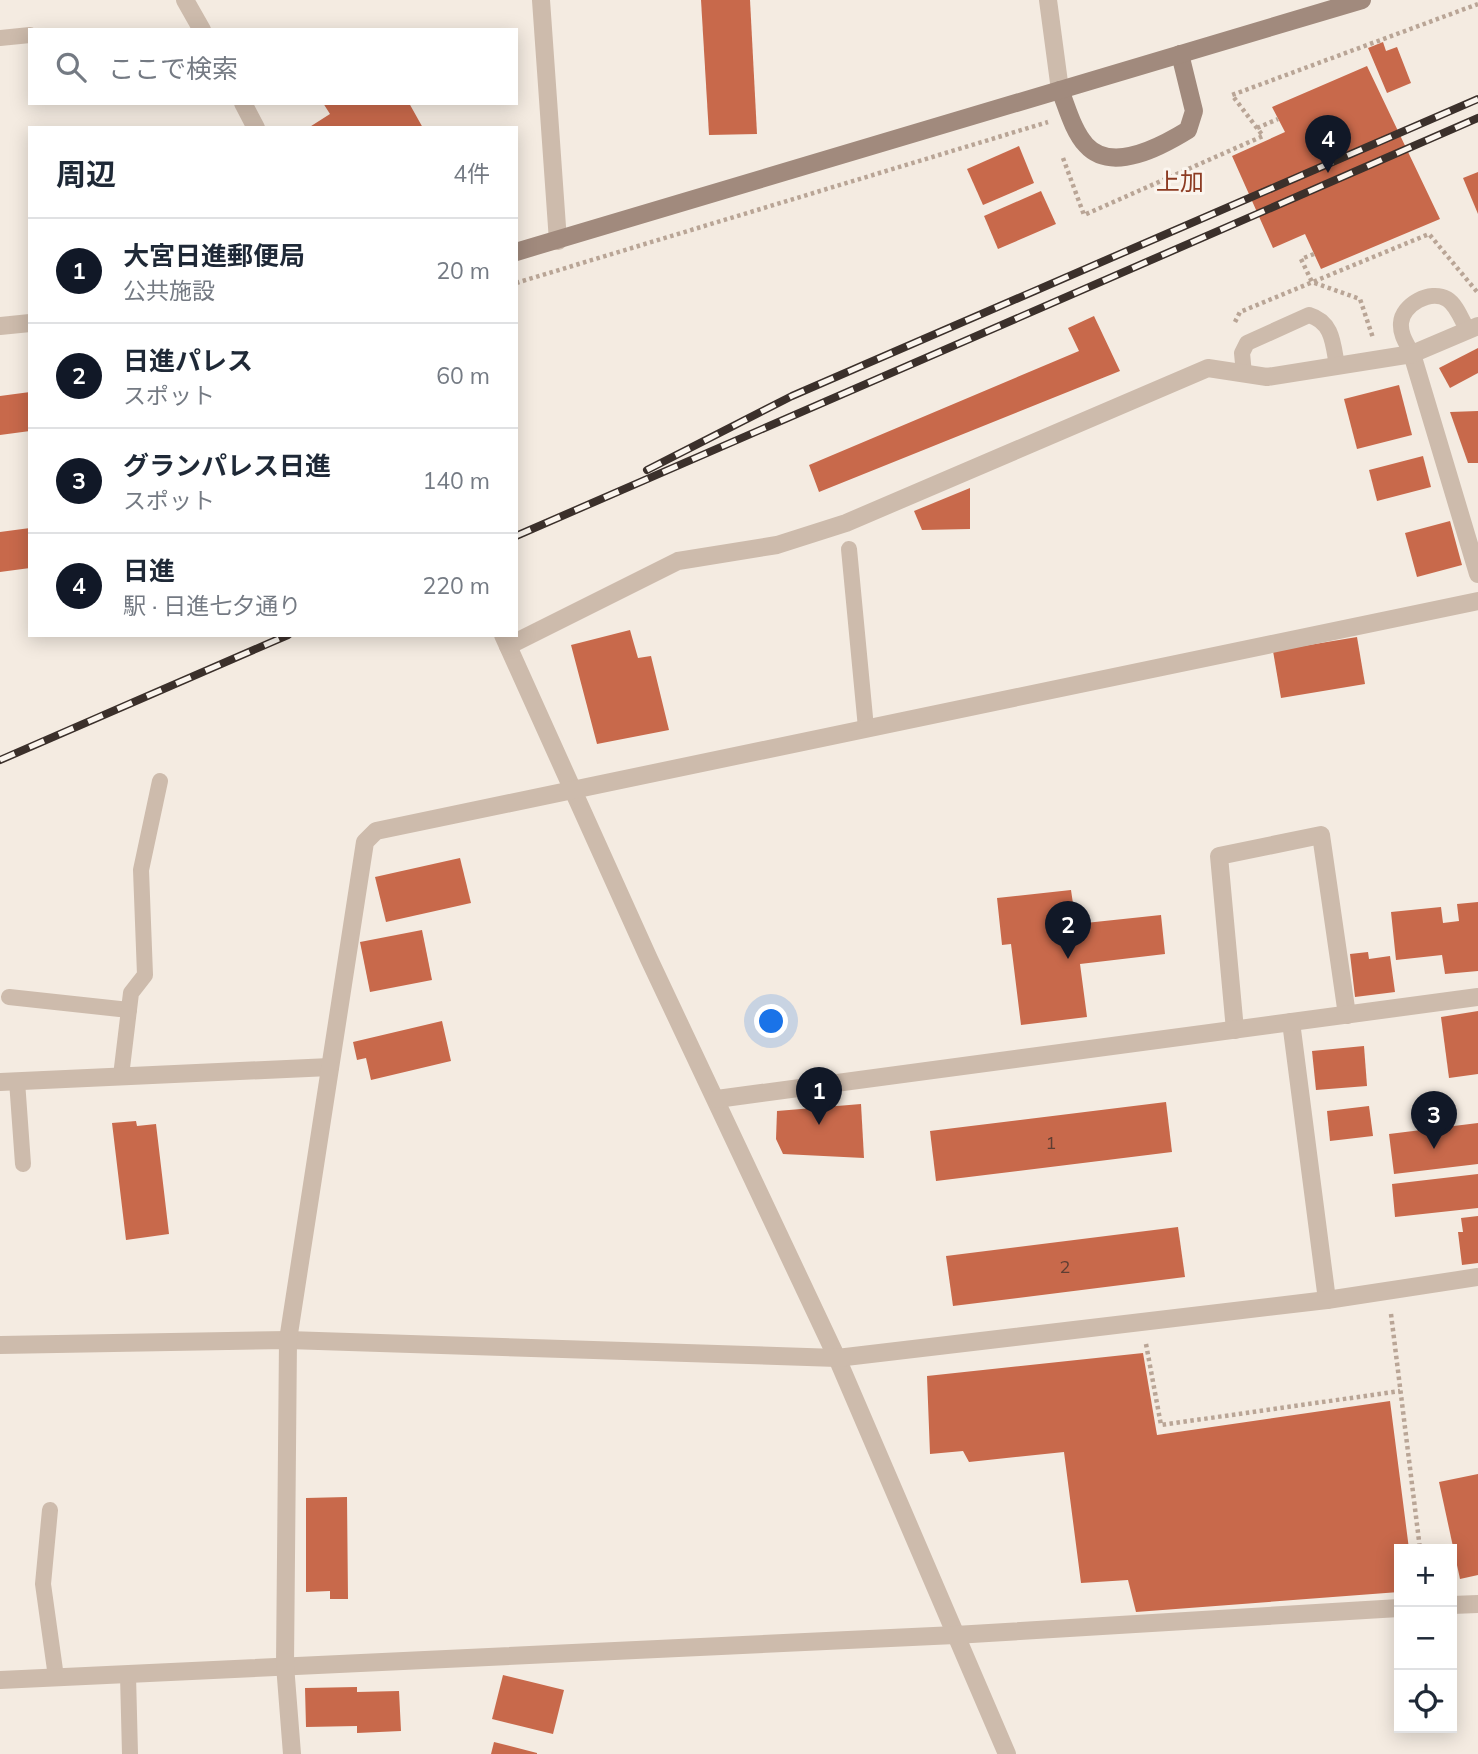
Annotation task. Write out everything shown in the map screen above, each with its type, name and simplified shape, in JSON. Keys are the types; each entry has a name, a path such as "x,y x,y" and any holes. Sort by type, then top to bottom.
{"street":[{"path":"185,0 201,28"},
{"path":"541,0 558,241"},
{"path":"1048,0 1060,90 1075,127 1087,146 1108,158 1137,154 1188,130 1194,111 1180,54"},
{"path":"518,251 1362,0"},
{"path":"244,105 255,126"},
{"path":"0,326 28,323"},
{"path":"518,635 678,561 777,545 846,523 1208,368 1267,377 1412,354 1473,329"},
{"path":"1412,354 1478,574"},
{"path":"292,1754 285,1665 288,1340 365,842 376,831 1478,601"},
{"path":"506,641 649,959 837,1357 1007,1754"},
{"path":"1235,1030 1219,856 1321,835 1347,1015"},
{"path":"717,1099 1478,997"},
{"path":"1292,1022 1327,1300"},
{"path":"8,1081 330,1067"},
{"path":"0,1345 288,1340 837,1357 1388,1293 1478,1278"},
{"path":"1457,1605 1478,1604"},
{"path":"0,1679 955,1635 1394,1608"}],"lane":[{"path":"0,38 28,35"},
{"path":"1412,354 1401,333 1401,319 1408,307 1418,301 1435,296 1444,298 1453,304 1473,329"},
{"path":"1244,374 1242,352 1247,343 1309,315 1320,318 1329,328 1337,366"},
{"path":"849,549 866,728"},
{"path":"121,1076 131,993 145,975 141,870 160,780"},
{"path":"9,997 128,1010"},
{"path":"8,1081 23,1164"},
{"path":"50,1510 43,1584 56,1677"},
{"path":"128,1675 130,1754"}],"path":[{"path":"1058,145 1084,215 1263,136 1232,95 1478,4"},
{"path":"1257,128 1278,119"},
{"path":"518,282 1049,122 1054,134"},
{"path":"1230,333 1240,312 1429,234 1478,293"},
{"path":"1314,254 1301,259 1312,282 1360,299 1380,359"},
{"path":"1388,1293 1419,1544"},
{"path":"1142,1322 1161,1424 1401,1391"}],"building":[{"path":"701,0 750,0 757,134 709,135"},
{"path":"1383,42 1386,51 1397,47 1411,83 1387,93 1368,48"},
{"path":"1367,66 1440,219 1321,269 1305,234 1273,248 1232,156 1285,132 1272,107"},
{"path":"324,105 410,105 422,126 311,126 330,114"},
{"path":"1019,146 1034,183 983,205 967,169"},
{"path":"1478,172 1478,214 1463,178"},
{"path":"1041,191 1056,224 998,249 984,216"},
{"path":"1094,316 1120,371 819,492 809,465 1079,351 1068,328"},
{"path":"1478,348 1478,373 1450,388 1439,368"},
{"path":"1399,385 1412,435 1357,449 1344,399"},
{"path":"28,392 28,431 0,435 0,396"},
{"path":"1478,411 1478,463 1468,463 1450,412"},
{"path":"1423,456 1431,487 1377,501 1369,470"},
{"path":"970,488 970,529 922,530 914,511"},
{"path":"1450,521 1462,565 1417,577 1405,533"},
{"path":"28,528 28,568 0,572 0,532"},
{"path":"630,630 638,658 651,656 669,730 597,744 571,645"},
{"path":"1357,637 1365,684 1281,698 1273,651"},
{"path":"460,858 471,903 386,922 375,877"},
{"path":"1071,890 1076,924 1161,915 1165,954 1080,964 1087,1017 1021,1025 1011,944 1002,945 997,898"},
{"path":"1478,902 1478,971 1445,974 1442,955 1396,960 1391,912 1441,907 1443,923 1459,921 1457,904"},
{"path":"422,930 432,980 370,992 360,942"},
{"path":"1368,952 1369,959 1390,956 1395,992 1355,997 1350,954"},
{"path":"1478,1011 1478,1074 1449,1078 1441,1017"},
{"path":"442,1021 451,1061 371,1080 366,1058 357,1060 353,1042"},
{"path":"1364,1046 1367,1086 1316,1090 1312,1051"},
{"path":"1166,1102 1172,1152 936,1181 930,1131"},
{"path":"861,1104 864,1158 783,1154 776,1139 777,1111"},
{"path":"1369,1106 1373,1136 1330,1141 1327,1111"},
{"path":"136,1121 137,1126 156,1124 169,1234 126,1240 112,1123"},
{"path":"1478,1123 1478,1164 1394,1174 1389,1134"},
{"path":"1478,1174 1478,1208 1395,1217 1392,1184"},
{"path":"1478,1216 1478,1263 1462,1265 1458,1232 1463,1232 1461,1218"},
{"path":"1178,1227 1185,1277 953,1306 946,1256"},
{"path":"1143,1353 1157,1435 1390,1401 1408,1544 1394,1544 1394,1592 1136,1612 1128,1580 1081,1583 1064,1452 969,1462 963,1451 930,1454 927,1376"},
{"path":"1478,1474 1478,1575 1460,1579 1457,1544 1452,1544 1439,1482"},
{"path":"347,1497 348,1599 330,1599 330,1591 306,1592 306,1498"},
{"path":"503,1675 564,1690 553,1734 492,1719"},
{"path":"357,1687 357,1692 399,1691 401,1731 357,1733 357,1726 306,1727 305,1688"},
{"path":"494,1742 537,1753 537,1754 491,1754"}],"railway":[{"path":"647,470 792,396 1478,99"},
{"path":"518,535 1478,118"},
{"path":"0,760 283,637"}],"place":[{"name":"日進","path":"1328,173"},
{"name":"日進パレス","path":"1068,959"},
{"name":"大宮日進郵便局","path":"819,1125"},
{"name":"グランパレス日進","path":"1434,1149"}],"district":[{"name":"上加","path":"1180,181"}]}
